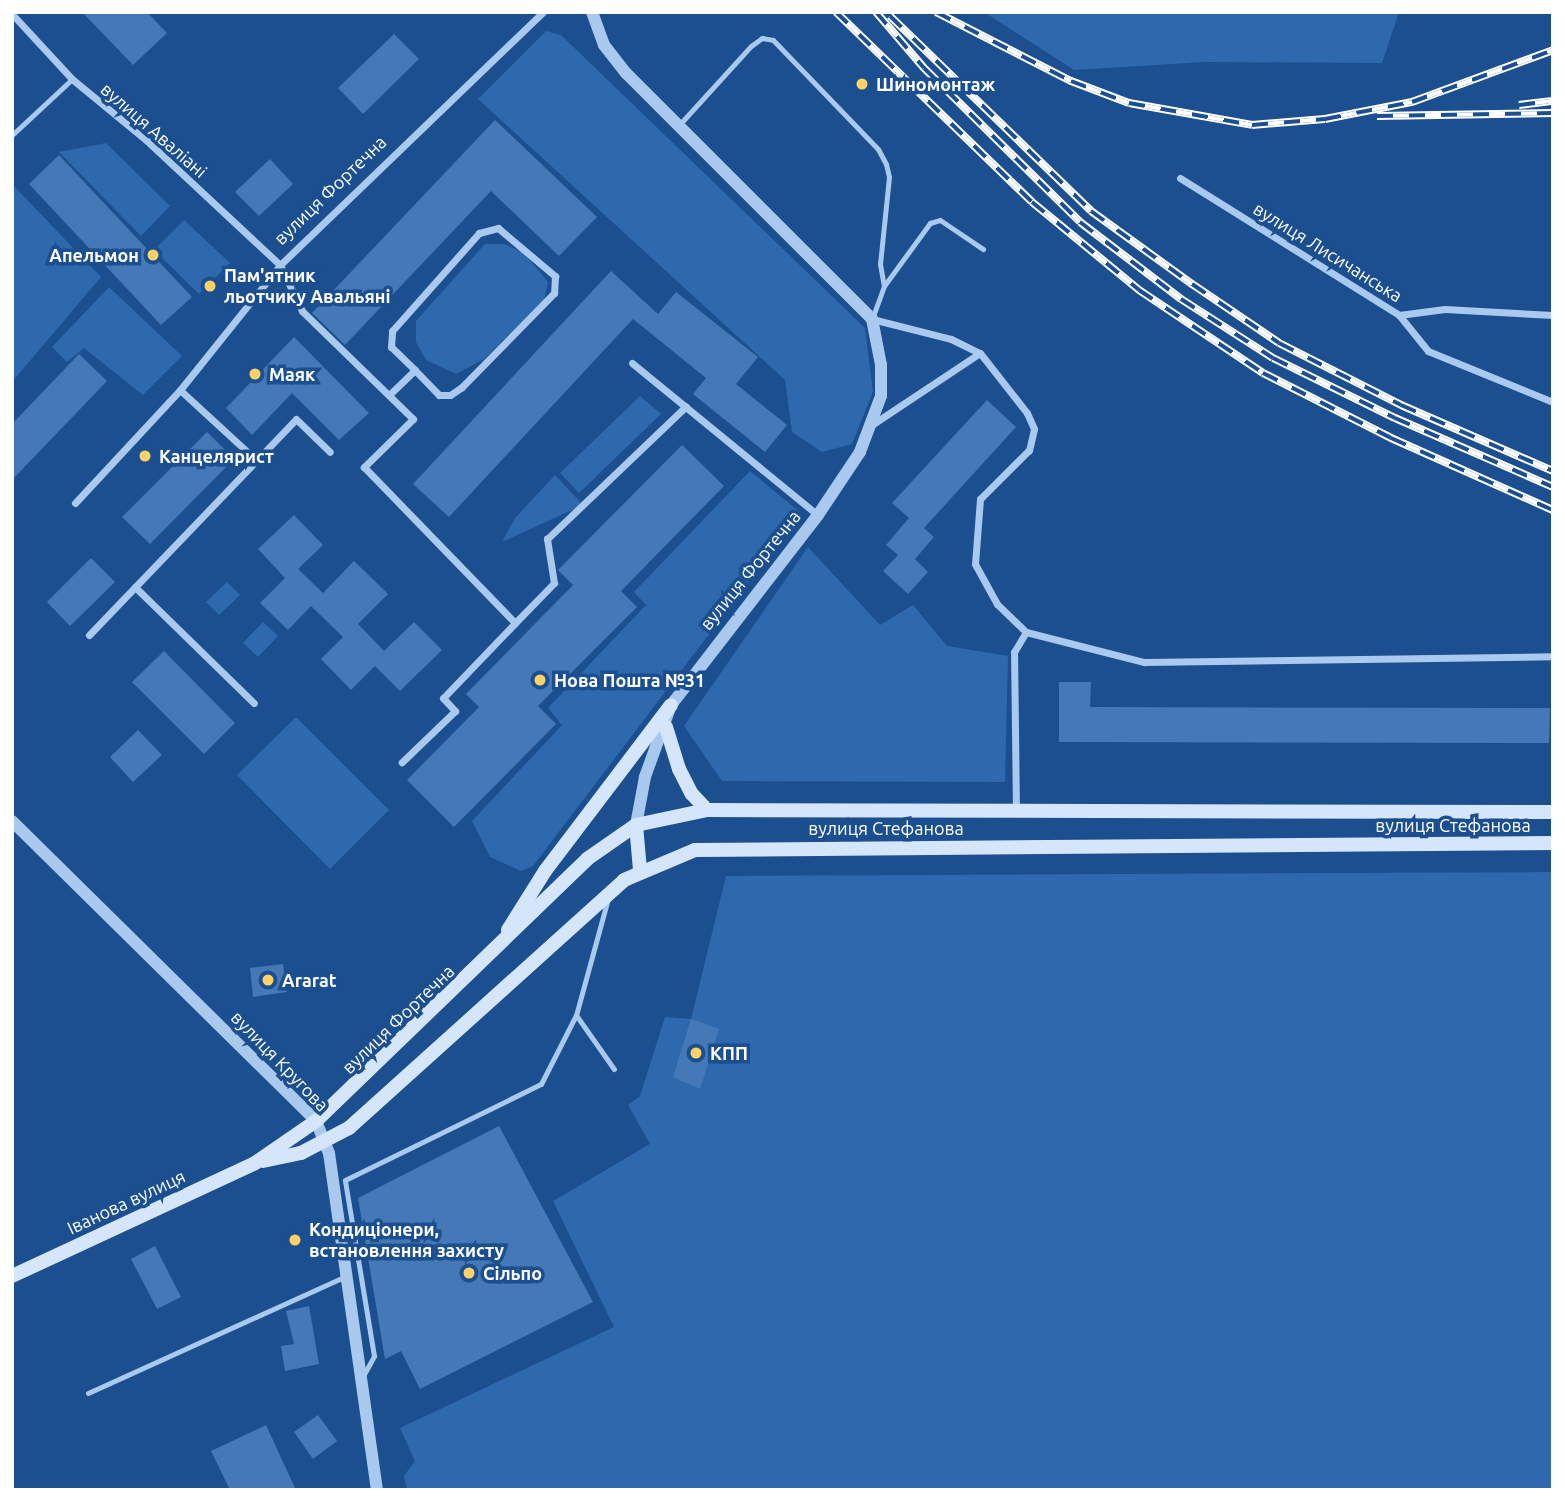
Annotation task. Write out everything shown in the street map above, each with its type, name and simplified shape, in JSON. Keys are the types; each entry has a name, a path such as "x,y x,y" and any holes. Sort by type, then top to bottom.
{"main road":[{"path":"495,951 545,871 671,705"},
{"path":"666,727 679,769 692,794 708,810"},
{"name":"вулиця Стефанова","path":"636,825 708,810 1553,812"},
{"path":"636,825 640,870"},
{"name":"вулиця Фортечна","path":"316,1121 495,951 587,859 636,825"},
{"name":"вулиця Стефанова","path":"326,1142 367,1114 610,892 640,870 695,850 1553,844"},
{"name":"Іванова вулиця","path":"255,1163 316,1121"},
{"name":"Іванова вулиця","path":"12,1276 255,1163 326,1142"}],"street":[{"name":"вулиця Фортечна","path":"75,503 180,390 279,265 543,12"},
{"path":"592,12 604,45 679,125 872,319 951,339 980,353 1016,395 1034,429 1029,450 981,499 975,565 997,604 1026,632 1144,662 1553,656"},
{"name":"вулиця Аваліані","path":"12,14 72,79 146,140 279,265 302,310 413,419 364,467 515,623"},
{"name":"вулиця Лисичанська","path":"1180,178 1399,315 1444,309 1553,315"},
{"path":"498,229 555,276 554,293 462,387 450,395 439,395 415,370 391,347 392,331 480,233 498,229"},
{"path":"1399,315 1428,351 1553,401"},
{"name":"вулиця Фортечна","path":"636,825 645,777 666,727 671,705 818,515 873,424 881,396 881,365 872,319"},
{"path":"873,424 980,353"},
{"path":"632,363 818,515"},
{"path":"389,395 415,370"},
{"path":"180,390 256,459"},
{"path":"402,762 455,711 443,698 554,583 547,539 686,406"},
{"path":"89,635 296,419 330,452"},
{"path":"135,587 254,703"},
{"path":"1016,812 1014,652 1026,632"},
{"name":"вулиця Кругова","path":"12,821 316,1121 326,1142 377,1490"}],"lane":[{"path":"679,125 751,46 762,38 773,40 878,149 886,164 890,177 880,264 884,286"},
{"path":"12,135 72,79"},
{"path":"872,319 884,286 930,223 940,220 983,249"},
{"path":"360,1381 374,1356 345,1180 541,1084 576,1015 610,892"},
{"path":"576,1015 614,1069"},
{"path":"88,1392 344,1277"}],"shaded area":[{"path":"984,12 1399,12 1382,63 1204,62 1074,70"},
{"path":"546,31 561,35 865,328 873,392 852,444 822,452 792,432 785,380 478,99"},
{"path":"106,143 170,206 141,236 59,152"},
{"path":"12,184 101,277 12,382"},
{"path":"184,220 230,263 199,294 154,250"},
{"path":"485,244 504,244 524,253 548,282 544,300 484,359 456,374 426,360 416,342 416,321"},
{"path":"109,287 182,356 143,395 84,348 67,362 52,347"},
{"path":"640,396 661,414 579,493 560,473"},
{"path":"750,471 801,513 533,866 521,871 490,857 472,821 562,725 548,708 646,605 634,592"},
{"path":"555,475 583,505 502,542 515,518"},
{"path":"808,547 880,625 913,605 947,646 1008,656 1005,782 722,781 684,726"},
{"path":"227,582 240,595 219,615 206,602"},
{"path":"263,622 278,636 258,657 243,643"},
{"path":"296,717 389,810 330,869 237,775"},
{"path":"1553,872 1553,1490 407,1490 404,1476 415,1461 400,1428 614,1327 553,1201 650,1144 628,1105 640,1096 665,1017 691,1019 726,876"}],"building":[{"path":"82,12 147,12 167,33 133,65"},
{"path":"394,34 419,59 363,114 338,88"},
{"path":"495,120 597,217 559,256 491,191 345,345 312,313"},
{"path":"59,155 192,297 161,325 29,184"},
{"path":"270,159 293,184 259,216 235,192"},
{"path":"611,271 658,314 676,292 758,357 736,384 787,425 765,452 693,394 706,378 633,319 449,517 413,484"},
{"path":"294,337 369,413 339,440 292,393 252,435 226,408"},
{"path":"79,354 107,381 12,480 12,424"},
{"path":"987,400 1016,427 924,528 934,537 915,559 928,572 908,594 883,571 898,555 886,545 909,518 892,503"},
{"path":"207,432 234,459 150,544 122,517"},
{"path":"682,445 724,486 621,591 637,607 538,706 556,724 454,827 407,780 479,707 466,694 573,585 558,570"},
{"path":"294,515 323,545 298,569 323,593 354,561 388,594 358,624 384,651 414,622 442,650 400,691 375,666 351,690 321,659 343,637 311,606 288,630 260,603 285,578 258,549"},
{"path":"91,558 115,582 70,626 47,602"},
{"path":"164,651 235,723 204,754 132,682"},
{"path":"1059,682 1091,682 1090,707 1550,708 1549,743 1059,742"},
{"path":"138,730 162,755 133,782 110,757"},
{"name":"Ararat","path":"283,964 287,992 253,997 250,968"},
{"name":"КПП","path":"691,1019 719,1029 700,1089 673,1077"},
{"path":"499,1126 593,1302 420,1389 401,1351 385,1359 358,1198"},
{"path":"155,1246 181,1297 157,1309 131,1259"},
{"path":"309,1306 319,1364 285,1371 281,1346 294,1344 286,1311"},
{"path":"318,1415 337,1441 313,1459 294,1432"},
{"path":"266,1425 296,1490 230,1490 211,1451"}],"railway":[{"path":"836,12 1032,202 1139,290 1263,373 1391,438 1553,510"},
{"path":"876,12 924,68 1080,222 1181,299 1273,358 1395,418 1553,487"},
{"path":"936,12 1071,81 1129,103 1252,125 1325,119 1412,102 1553,50"},
{"path":"890,16 1091,211 1192,284 1279,343 1401,405 1553,471"},
{"path":"1519,105 1553,101"},
{"path":"1377,116 1553,113"}],"place":[{"name":"Шиномонтаж","path":"862,84"},
{"name":"Апельмон","path":"153,255"},
{"name":"Пам'ятник льотчику Авальяні","path":"210,286"},
{"name":"Маяк","path":"255,374"},
{"name":"Канцелярист","path":"145,456"},
{"name":"Нова Пошта №31","path":"540,680"},
{"name":"Ararat","path":"268,980"},
{"name":"КПП","path":"696,1053"},
{"name":"Кондиціонери, встановлення захисту","path":"295,1240"},
{"name":"Сільпо","path":"469,1273"}]}
